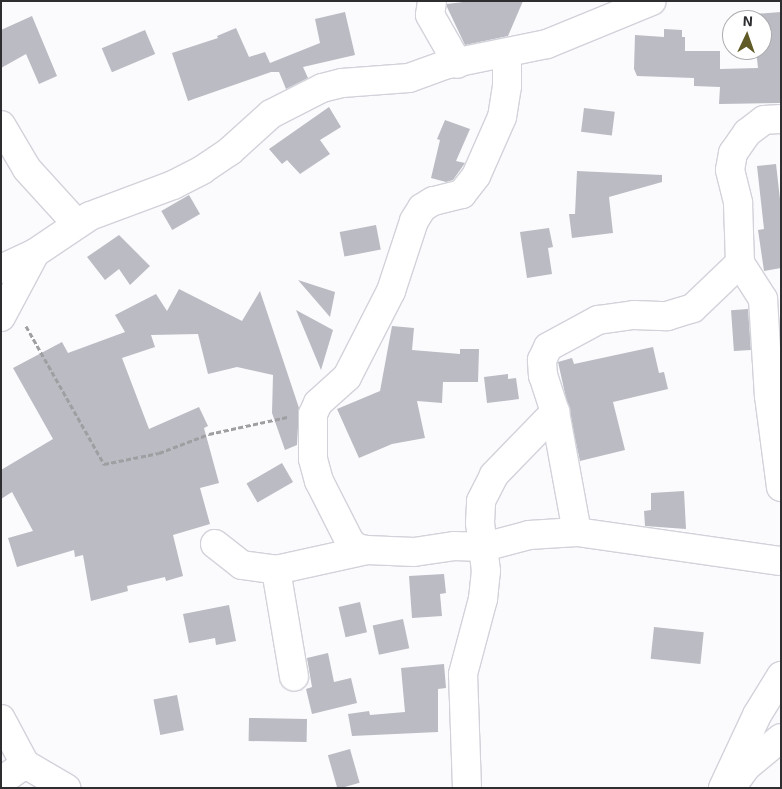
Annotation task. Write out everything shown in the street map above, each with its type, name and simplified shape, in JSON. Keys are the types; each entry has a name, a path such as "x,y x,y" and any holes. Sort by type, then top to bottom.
{"street":[{"path":"432,1 430,15 449,43 458,64"},
{"path":"1,269 35,253 77,224 202,170 230,151 271,114 322,88 342,82 389,82 547,44 652,1"},
{"path":"507,53 507,86 502,117 476,176 462,194 433,201 422,208 414,221 391,291 347,377 318,403 313,414 313,459 319,481 350,542 357,548 367,550 414,552 454,546 484,547 529,535 577,532 781,561"},
{"path":"781,119 764,120 747,133 733,153 730,170 738,203 740,263 763,299 769,396 781,487"},
{"path":"1,125 27,170 77,224"},
{"path":"6,308 35,253"},
{"path":"577,532 556,412 543,376 542,360 548,347 598,320 634,315 667,316 693,308 740,263"},
{"path":"467,788 463,674 483,599 486,571 480,523 484,489 513,454 539,432 556,412"},
{"path":"214,544 242,565 276,570 367,550"},
{"path":"276,570 294,676"},
{"path":"723,788 757,716 781,676"},
{"path":"1,719 25,764 66,788"},
{"path":"730,788 747,766 781,738"},
{"path":"1,781 25,764"}],"path":[{"path":"6,308 104,464 159,453 209,434 300,414 313,414"}],"building":[{"path":"471,1 523,1 508,36 465,45 447,4"},
{"path":"345,12 355,55 303,67 308,78 286,89 279,72 271,72 188,101 172,53 218,38 217,36 236,28 249,57 265,52 270,63 320,43 315,19"},
{"path":"781,12 781,103 719,104 720,87 694,86 694,78 637,76 634,69 635,35 664,37 664,29 682,30 682,37 685,37 685,51 720,51 720,69 758,68 757,60 772,60 772,13"},
{"path":"32,16 57,76 39,84 26,54 1,68 1,30"},
{"path":"145,30 155,54 112,72 102,48"},
{"path":"329,107 341,127 320,140 330,154 300,174 287,160 282,164 269,149"},
{"path":"584,108 615,112 612,136 581,132"},
{"path":"445,120 470,129 456,161 465,163 453,180 446,182 431,178 440,140 437,139"},
{"path":"776,164 781,208 781,268 764,271 758,230 764,229 757,166"},
{"path":"577,171 662,175 662,182 609,197 613,233 572,238 569,214 575,214"},
{"path":"189,195 200,214 172,230 161,211"},
{"path":"376,225 381,250 344,257 340,232"},
{"path":"549,228 553,247 548,248 552,274 527,278 520,232"},
{"path":"119,235 150,266 130,285 119,269 105,280 87,257"},
{"path":"298,280 335,292 330,317"},
{"path":"179,289 242,321 260,291 299,408 297,445 285,450 272,413 273,375 237,367 208,374 198,334 151,335 155,347 122,358 149,429 199,407 208,426 204,428 219,483 200,488 210,524 173,535 183,576 166,581 165,577 127,586 128,591 91,601 83,555 75,557 74,550 17,567 8,538 33,531 12,492 1,499 1,470 53,439 13,368 62,342 68,353 125,332 115,315 156,294 167,311"},
{"path":"748,309 751,350 734,351 731,310"},
{"path":"296,310 333,330 321,370"},
{"path":"392,326 414,328 412,350 460,354 460,349 479,349 478,382 443,382 442,403 417,401 425,438 392,444 359,458 337,409 380,391"},
{"path":"653,347 659,373 664,372 668,389 613,402 625,450 580,461 558,362 572,358 574,364"},
{"path":"508,374 508,379 516,378 519,399 487,403 484,377"},
{"path":"282,463 293,482 257,503 246,484"},
{"path":"684,491 686,529 645,526 644,511 651,510 651,493"},
{"path":"444,574 446,593 440,594 442,616 412,618 409,576"},
{"path":"360,602 367,632 346,637 339,607"},
{"path":"229,605 236,641 216,645 215,638 189,643 183,614"},
{"path":"403,619 409,648 379,655 373,625"},
{"path":"654,627 704,632 700,664 651,659"},
{"path":"328,653 334,682 351,678 357,703 312,714 306,689 312,687 307,658"},
{"path":"444,664 446,688 438,689 438,732 352,736 348,714 369,711 370,715 405,712 401,668"},
{"path":"177,695 184,730 160,735 153,700"},
{"path":"249,718 307,719 307,742 249,741"},
{"path":"350,749 360,783 337,788 328,755"}]}
